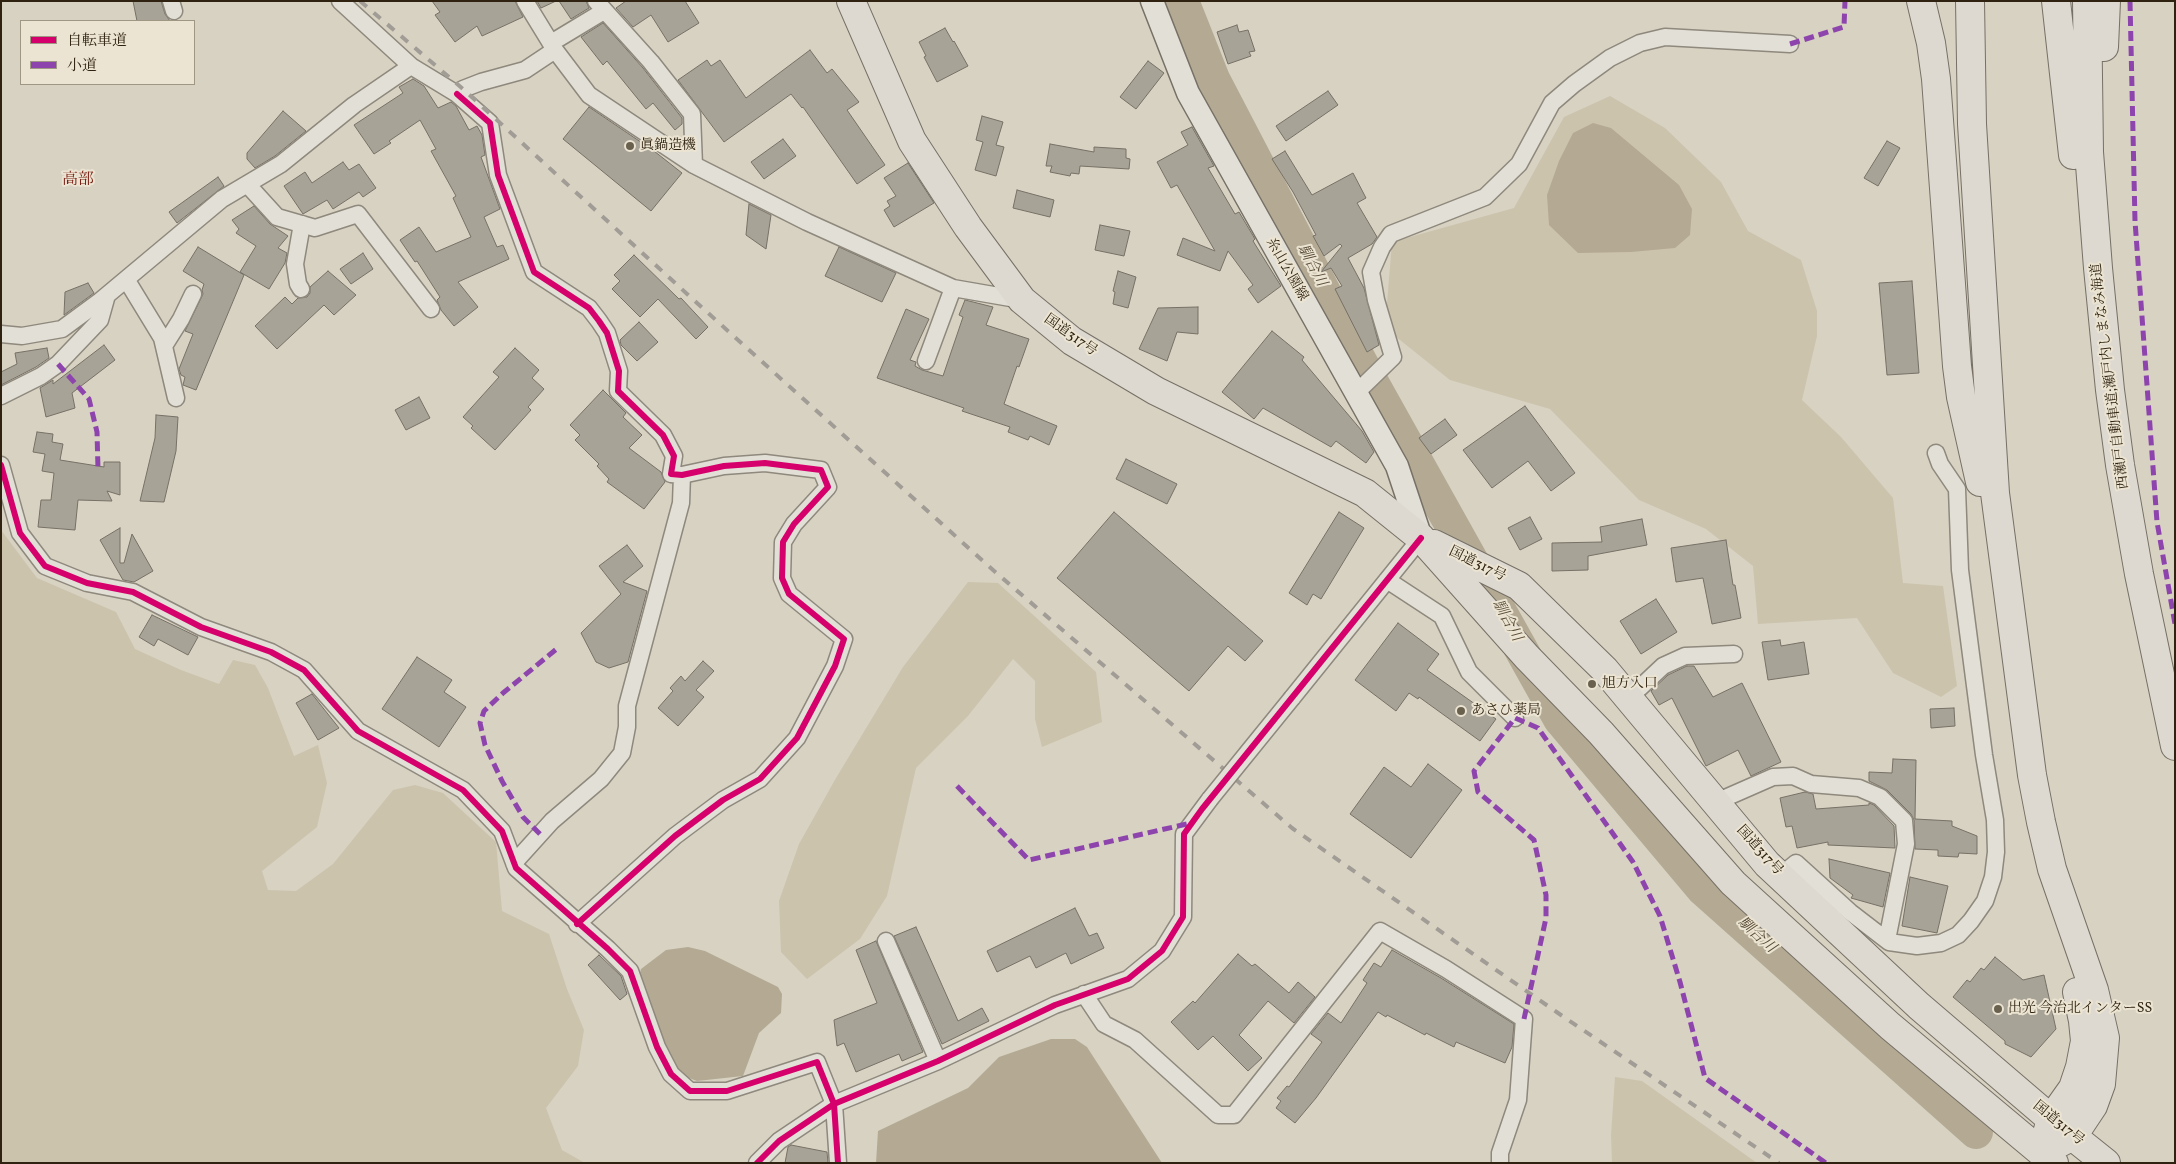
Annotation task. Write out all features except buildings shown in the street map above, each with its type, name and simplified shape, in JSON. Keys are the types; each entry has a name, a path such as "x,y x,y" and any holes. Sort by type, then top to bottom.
{"highway":[{"name":"国道317号","path":"851,1 912,141 968,227 1022,300 1072,341 1156,391 1366,493 1421,538 1526,657 1601,733 1733,883 1890,1026 2048,1158"},
{"path":"1920,1 1926,19 1936,78 1957,366 1963,404 1982,490 2021,782 2040,873 2076,988 2083,1021 2085,1041 2080,1067 2072,1088 2051,1120 2048,1158"},
{"path":"1970,1 1972,124 1995,493 2032,775 2041,822 2052,869 2094,990 2105,1038 2101,1084 2093,1106 2073,1136 2048,1158"},
{"path":"2056,1 2087,268 2120,465"},
{"name":"西瀬戸自動車道;瀬戸内しまなみ海道","path":"2087,1 2089,152 2110,390 2120,465 2140,583 2175,746"},
{"path":"2106,1 2102,117 2110,390"},
{"name":"国道317号","path":"1421,538 1519,586 1605,670 1767,864 1919,1006 2051,1120 2106,1163"}],"main road":[{"name":"糸山公園線","path":"1152,1 1188,93 1263,230 1357,392 1397,466 1421,538"}],"street":[{"path":"340,1 411,66 457,94 490,123 498,175 534,272 590,308 600,321 607,333 619,371 618,391 663,435 674,456 671,474 682,475 724,466 765,463 821,470 828,487 794,524 783,542 782,578 790,594 844,639 835,666 797,738 760,779 723,800 675,836 577,924"},
{"path":"525,1 553,47 589,95 694,165 807,222 953,288 1022,300"},
{"path":"457,94 463,89 480,82 525,70 600,6 651,62 692,114 694,165"},
{"path":"1357,392 1393,358 1376,300 1371,272 1382,247 1391,234 1485,197 1519,164 1552,103 1574,84 1610,58 1640,43 1665,37 1790,44"},
{"path":"1,334 22,336 62,329 126,279 222,199 281,164 354,105 411,66"},
{"path":"247,184 277,217 315,228 358,214 430,309"},
{"path":"301,289 298,284 295,264 302,224"},
{"path":"126,279 162,338 176,398"},
{"path":"926,361 953,288"},
{"path":"1,396 41,376 58,364 100,320 107,294"},
{"path":"164,346 181,319 193,294"},
{"path":"1780,876 1796,863 1850,912 1887,940 1917,946 1941,943 1958,935 1972,921 1985,901 1993,877 1996,852 1995,820 1984,755 1960,570 1957,489 1940,464 1936,453"},
{"path":"1,465 20,533 45,566 87,583 133,592 201,627 271,652 304,670 358,731 463,790 502,831 516,868 577,924 608,949 630,971 657,1047 671,1074 690,1091 727,1091 817,1062 834,1104 838,1163"},
{"path":"514,863 552,822 601,779 622,753 627,727 627,706 681,503 682,475"},
{"path":"757,1163 779,1141 834,1104 938,1061 1056,1005 1128,979 1162,950 1183,917 1184,834 1210,799 1421,538"},
{"path":"1386,580 1442,616 1469,672 1515,718"},
{"path":"1629,698 1663,666 1685,656 1734,654"},
{"path":"1716,802 1773,777 1793,776 1811,784 1859,788 1880,798 1904,820 1906,844 1887,940"},
{"path":"1084,994 1104,1024 1136,1040 1218,1115 1234,1115 1380,931 1446,969 1524,1019 1518,1100 1500,1153 1500,1163"},
{"path":"886,941 938,1061"}],"shaded area":[{"path":"1610,96 1665,128 1721,182 1748,231 1801,260 1817,311 1817,336 1802,400 1841,437 1893,498 1903,583 1943,586 1957,686 1941,697 1893,673 1857,618 1758,624 1753,566 1706,529 1639,500 1550,409 1450,380 1385,328 1392,242 1514,208 1564,117"},
{"path":"1593,123 1611,128 1679,185 1692,209 1690,235 1675,248 1631,252 1578,253 1549,225 1547,195 1559,161 1573,133"},
{"path":"1,530 37,578 116,612 135,649 181,670 219,684 233,660 255,665 268,688 294,756 318,745 327,783 317,827 262,871 268,890 296,891 333,864 393,790 415,785 443,793 496,842 502,911 549,934 567,989 584,1030 578,1066 546,1108 562,1150 585,1163 1,1163"},
{"path":"968,582 998,583 1096,672 1102,722 1042,747 1035,719 1035,681 1013,659 968,716 916,768 887,896 860,939 807,979 781,952 779,901 799,844 836,778 903,667"},
{"path":"688,947 705,951 778,987 782,994 781,1013 759,1033 743,1076 697,1081 681,1075 662,1050 637,985 641,969 666,950"},
{"path":"1051,1039 1075,1039 1087,1047 1162,1163 876,1163 878,1131 968,1088 999,1057"},
{"path":"1615,1077 1642,1081 1757,1163 1612,1163 1611,1135"}],"waterway":[{"name":"馴合川","path":"1182,1 1213,79 1361,363 1560,719 1703,889 1976,1132"}],"railway":[{"path":"360,1 463,89 993,570 1292,828 1558,1013 1779,1163"}],"marked path":[{"path":"1790,44 1844,27 1845,1"},
{"path":"2130,1 2135,221 2157,522 2175,624"},
{"path":"58,364 89,399 97,432 98,469"},
{"path":"540,834 523,817 502,781 485,745 480,723 484,711 559,647"},
{"path":"1524,1019 1546,918 1546,895 1534,840 1478,792 1474,771 1515,718 1538,728 1633,862 1660,916 1680,982 1705,1078 1826,1163"},
{"path":"957,786 1029,860 1191,823"}],"cycle path":[{"path":"457,94 490,123 498,175 534,272 589,308 599,321 607,333 619,371 618,391 663,435 674,456 671,474 682,475 724,466 765,463 821,470 828,487 794,524 783,542 782,578 789,594 844,639 835,666 797,738 760,779 723,800 675,836 577,924"},
{"path":"1,465 20,533 45,566 87,583 133,592 201,627 271,652 304,670 358,731 463,790 502,831 516,868 608,949 630,971 657,1047 671,1074 690,1091 727,1091 817,1062 834,1104 838,1163"},
{"path":"757,1163 779,1141 834,1104 938,1061 1055,1005 1128,979 1162,951 1183,917 1184,834 1202,809 1421,538"}],"place":[{"name":"眞鍋造機","path":"630,146"},
{"name":"旭方入口","path":"1592,684"},
{"name":"あさひ薬局","path":"1461,711"},
{"name":"出光 今治北インターSS","path":"1998,1009"}],"district":[{"name":"高部","path":"78,181"}]}
